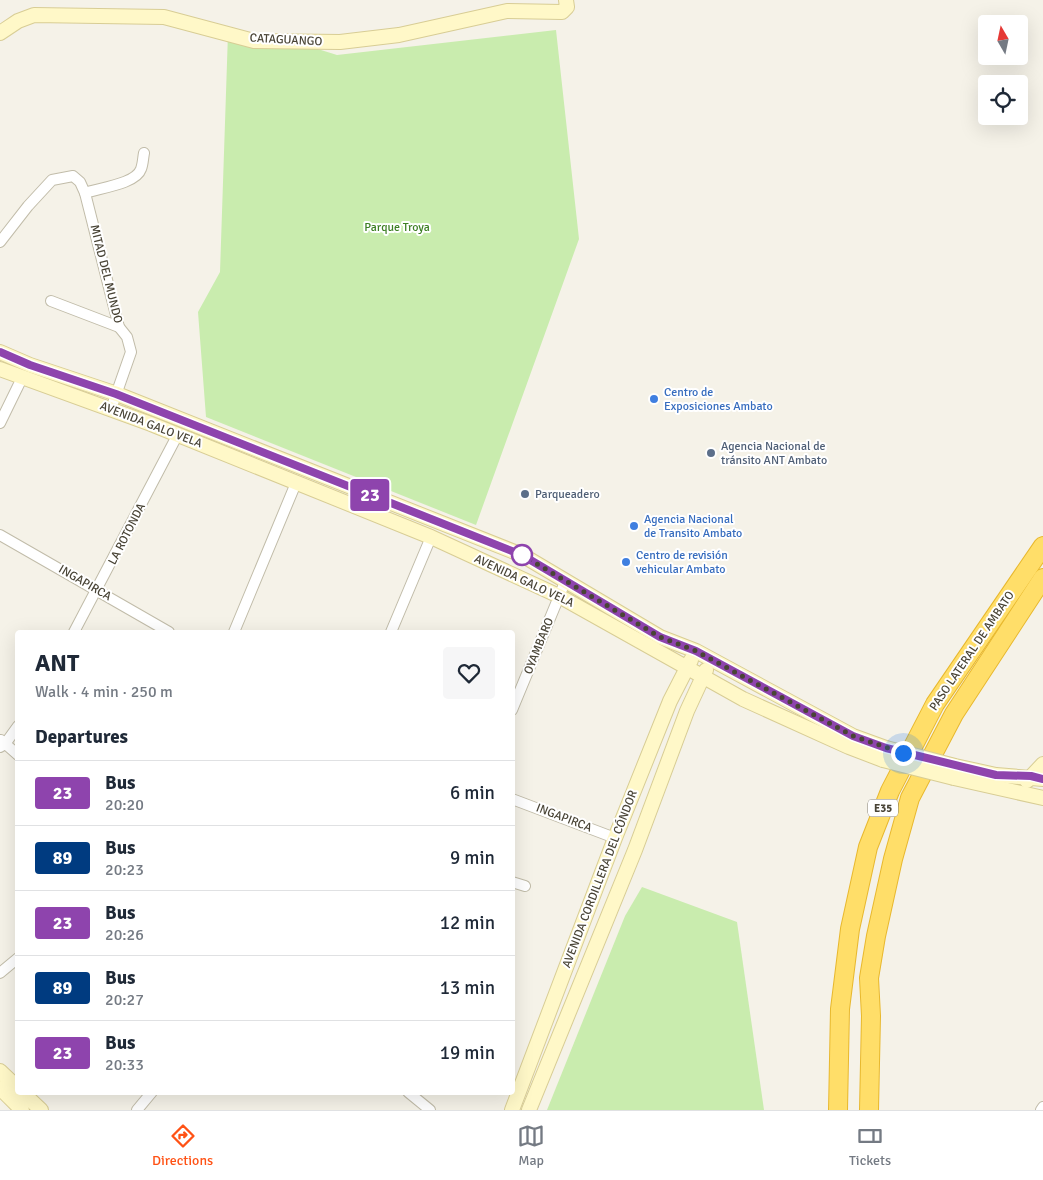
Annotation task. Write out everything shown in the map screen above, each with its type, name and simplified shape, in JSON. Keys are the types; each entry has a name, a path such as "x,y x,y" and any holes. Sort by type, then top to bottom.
{"highway":[{"name":"PASO LATERAL DE AMBATO","path":"838,1110 840,1008 850,929 868,847 890,791 935,704 1043,546"},
{"name":"PASO LATERAL DE AMBATO","path":"869,1110 871,1016 869,978 891,868 910,798 954,714 1043,578"}],"main road":[{"name":"CATAGUANGO","path":"0,32 18,21 34,16 164,17 254,41 340,42 399,35 507,11 562,12 567,8 566,0"},
{"name":"AVENIDA GALO VELA","path":"0,352 30,365 116,394 522,555 660,637 696,651 885,754"},
{"name":"AVENIDA GALO VELA","path":"0,369 178,434 431,537 559,596 743,699 849,747 885,754 954,772 1030,795"},
{"name":"AVENIDA CORDILLERA DEL CÓNDOR","path":"512,1110 615,838 670,701 696,651"},
{"name":"AVENIDA CORDILLERA DEL CÓNDOR","path":"529,1110 635,850 687,710 711,660"},
{"path":"1030,795 1039,779 1043,764"},
{"name":"AVENIDA GALO VELA","path":"954,772 1039,779"},
{"path":"0,1071 14,1087"},
{"path":"17,1095 22,1110"},
{"path":"23,1095 40,1110"}],"street":[{"path":"0,242 28,206 52,180 73,176 80,182 85,193 131,180 141,171 144,153"},
{"name":"MITAD DEL MUNDO","path":"85,193 118,328 127,337 132,352 112,409"},
{"path":"51,301 118,328"},
{"path":"0,423 22,378"},
{"name":"LA ROTONDA","path":"75,630 98,590 178,434"},
{"path":"235,630 296,483"},
{"name":"INGAPIRCA","path":"0,535 166,630"},
{"path":"393,630 431,537"},
{"name":"OYAMBARO","path":"515,703 565,582"},
{"path":"15,729 2,744 15,753"},
{"name":"INGAPIRCA","path":"515,800 615,838"},
{"path":"515,883 524,886"},
{"path":"0,973 15,960"},
{"path":"137,1110 150,1095"},
{"path":"411,1095 425,1108"}],"green space":[{"name":"Parque Troya","path":"556,30 579,239 476,525 206,417 198,312 220,272 228,33 292,41 337,55"},
{"path":"642,887 737,922 764,1110 547,1110 625,916"}],"bus line":[{"name":"23","path":"0,352 30,365 116,394 200,426 320,476 522,555 660,637 696,651 853,736 886,748 954,766 996,775 1031,776 1043,779"}],"place":[{"name":"Centro de Exposiciones Ambato","path":"654,399"},
{"name":"Agencia Nacional de tránsito ANT Ambato","path":"711,453"},
{"name":"Parqueadero","path":"525,494"},
{"name":"Agencia Nacional de Transito Ambato","path":"634,526"},
{"name":"Centro de revisión vehicular Ambato","path":"626,562"}],"route":[{"path":"522,555 660,637 696,651 853,736 903,753"}]}
